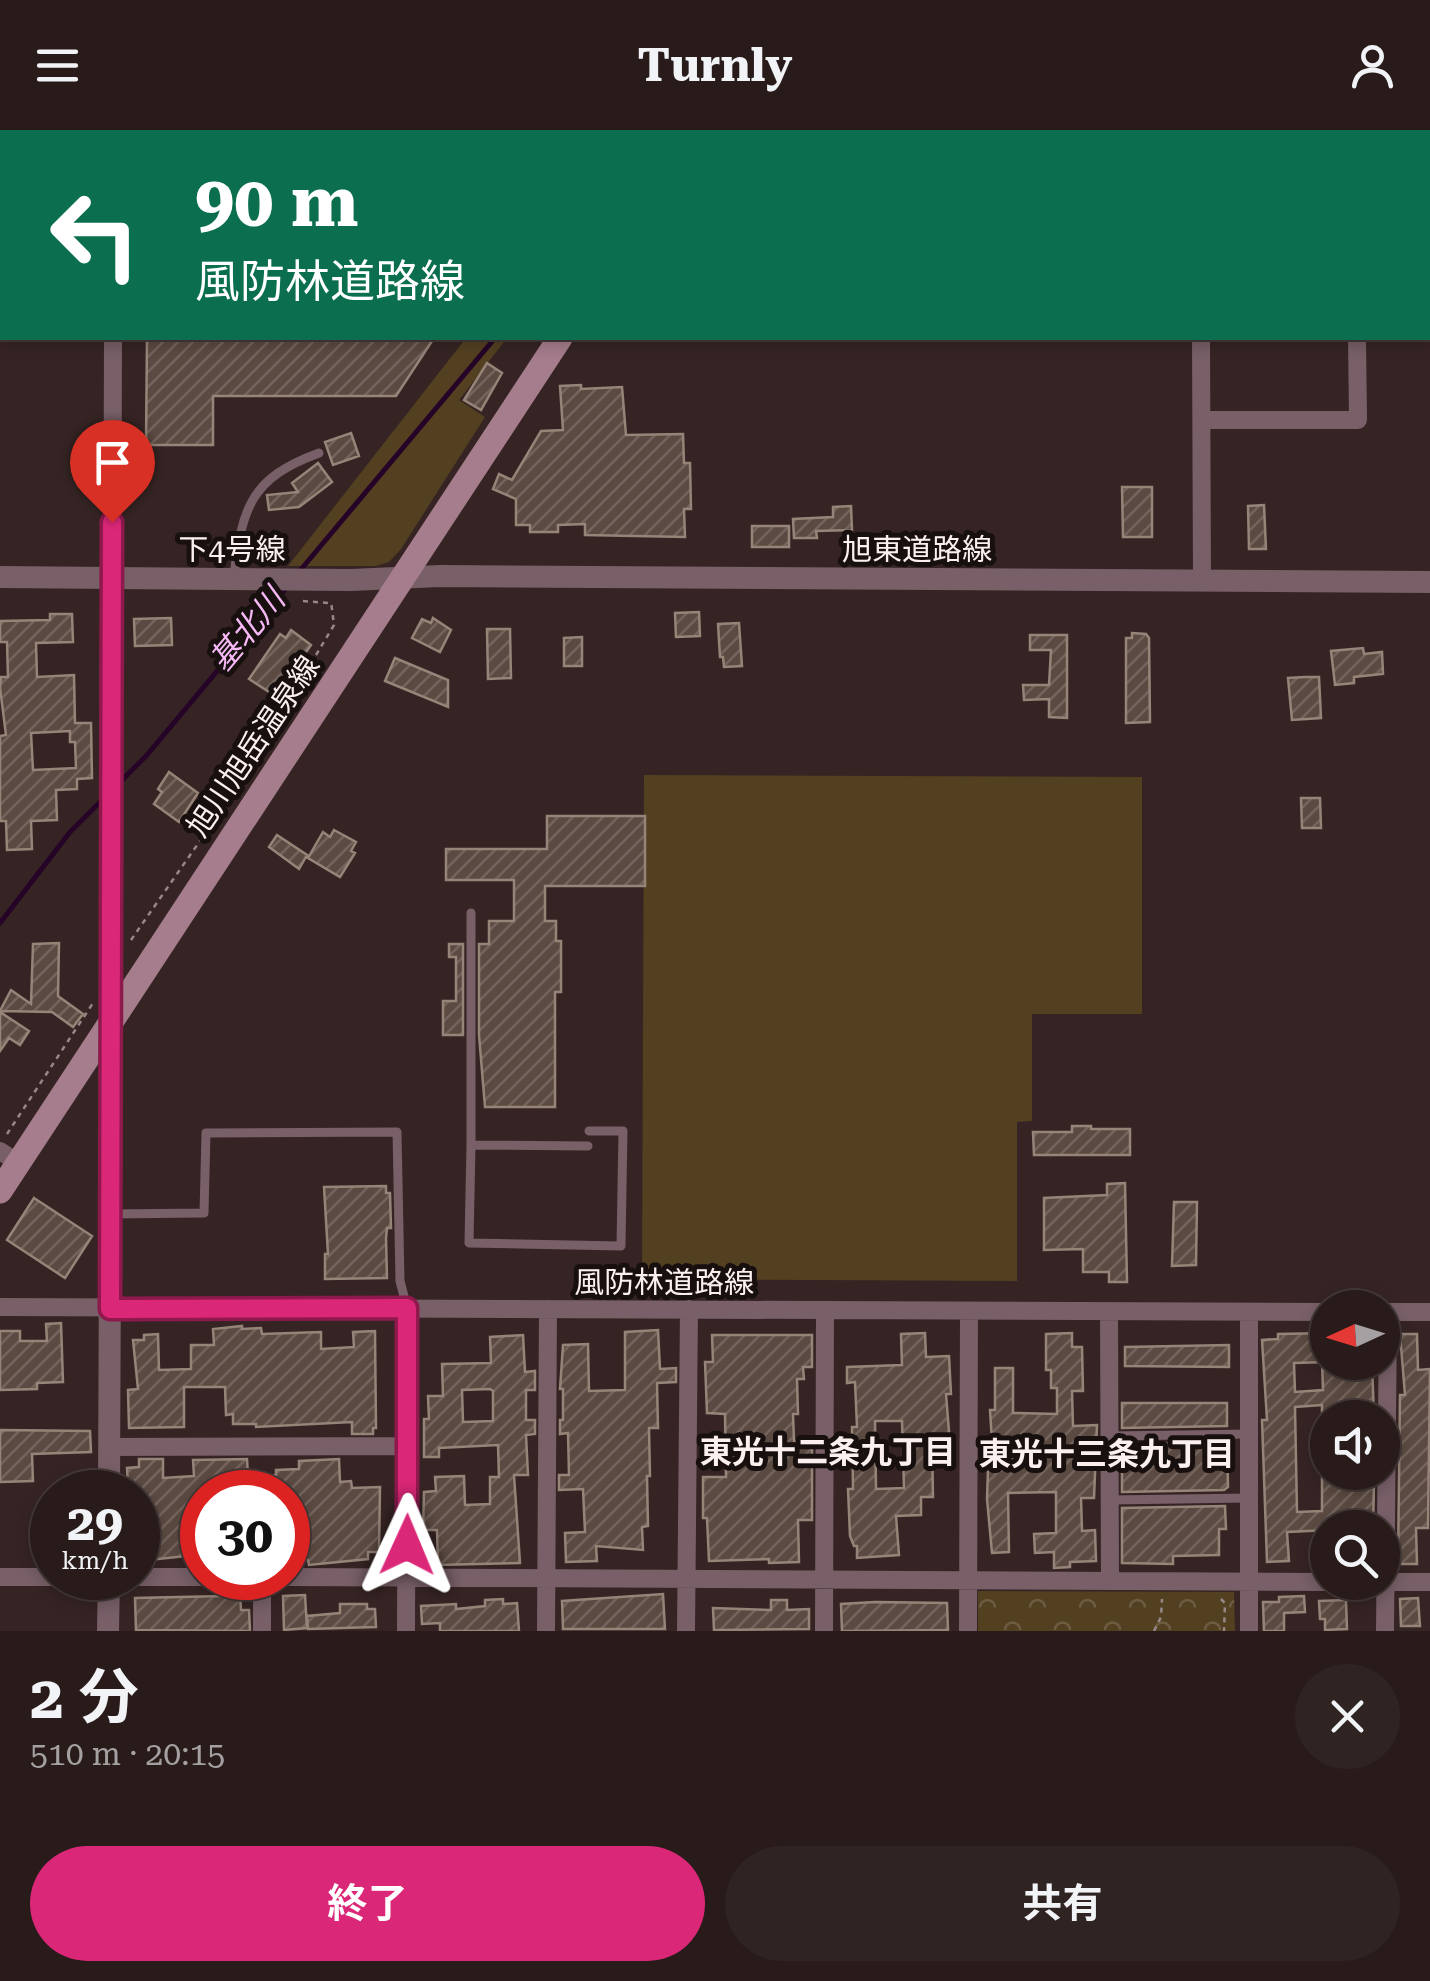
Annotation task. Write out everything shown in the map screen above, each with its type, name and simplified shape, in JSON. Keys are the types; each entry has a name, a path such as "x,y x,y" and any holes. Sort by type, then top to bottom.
{"main road":[{"name":"旭川旭岳温泉線","path":"0,1191 6,1152 111,1023 559,340"}],"street":[{"path":"109,1470 113,340"},
{"path":"1201,340 1202,581"},
{"path":"1202,420 1358,420 1358,340"},
{"name":"下4号線","path":"0,577 271,578 301,590 351,580 404,578"},
{"name":"旭東道路線","path":"404,578 1430,582"},
{"name":"風防林道路線","path":"0,1307 1310,1312"},
{"path":"406,1631 407,1308"},
{"path":"546,1631 548,1309"},
{"path":"686,1631 688,1309"},
{"path":"968,1631 969,1311"},
{"path":"824,1312 824,1631"},
{"path":"1109,1312 1110,1580"},
{"path":"1248,1631 1250,1312"},
{"path":"1400,1312 1430,1312"},
{"path":"1384,1510 1385,1380"},
{"path":"109,1447 409,1446"},
{"path":"0,1577 30,1577"},
{"path":"310,1577 1310,1582"},
{"path":"1400,1582 1430,1582"},
{"path":"108,1600 108,1631"},
{"path":"262,1600 262,1631"},
{"path":"1384,1600 1384,1631"}],"lane":[{"path":"234,578 246,514 258,488 288,464 320,454"},
{"path":"471,913 470,1243 621,1246 624,1132 588,1130"},
{"path":"110,1214 204,1213 206,1134 397,1132 400,1281 407,1308"},
{"path":"471,1145 588,1146"},
{"path":"1110,1436 1249,1434"},
{"path":"1110,1500 1249,1498"}],"path":[{"path":"329,603 351,580"},
{"path":"301,590 329,603"},
{"path":"110,957 126,939 134,941 234,792 334,626 329,603"},
{"path":"6,1152 94,1001"},
{"path":"1154,1631 1168,1581"}],"green space":[{"path":"464,340 505,340 459,400 485,417 389,562 376,566 288,566"},
{"path":"644,775 1142,777 1142,1014 1032,1014 1032,1121 1017,1122 1017,1281 642,1279"},
{"path":"978,1591 1234,1592 1235,1631 978,1631"}],"building":[{"path":"147,340 433,340 396,396 213,396 213,445 146,445"},
{"path":"487,363 502,373 481,410 464,400"},
{"path":"581,385 581,389 622,387 626,435 683,434 684,463 690,463 691,509 684,509 685,537 585,535 585,524 558,525 558,532 530,532 530,525 516,525 516,499 493,489 499,474 512,480 541,431 563,430 560,386"},
{"path":"351,433 359,456 333,465 325,442"},
{"path":"318,463 332,482 299,507 269,510 267,495 298,492 292,483"},
{"path":"1122,487 1152,487 1152,537 1123,537"},
{"path":"1264,505 1266,549 1249,549 1248,506"},
{"path":"851,506 852,530 816,531 817,538 794,538 793,519 833,517 833,507"},
{"path":"752,526 789,526 789,547 752,547"},
{"path":"699,612 700,636 676,637 675,613"},
{"path":"50,614 72,614 73,642 36,643 37,677 74,675 75,723 91,723 92,778 77,779 77,789 56,790 57,820 31,821 32,849 7,850 6,821 0,821 0,736 6,735 0,688 1,677 8,677 7,642 0,642 0,621 50,620","holes":["70,731 70,742 75,742 76,768 33,770 31,733"]},
{"path":"171,618 172,645 135,646 134,619"},
{"path":"433,618 451,630 440,652 412,638 422,619 431,623"},
{"path":"739,623 742,666 724,667 718,624"},
{"path":"487,629 510,629 511,678 488,679"},
{"path":"291,630 311,645 292,672 296,674 280,699 249,679 280,634 286,638"},
{"path":"1132,633 1149,638 1150,722 1126,723 1126,638 1132,638"},
{"path":"1030,635 1067,635 1067,718 1049,717 1049,699 1024,700 1023,685 1049,685 1051,650 1030,650"},
{"path":"582,637 582,666 564,666 564,638"},
{"path":"1363,648 1364,654 1382,652 1383,674 1354,677 1354,683 1335,685 1331,651"},
{"path":"395,658 448,680 448,707 385,681"},
{"path":"1319,677 1321,718 1292,720 1288,678"},
{"path":"169,772 198,793 179,822 154,804"},
{"path":"1301,798 1320,798 1321,828 1302,828"},
{"path":"547,816 645,816 645,886 545,886 545,921 556,921 556,941 561,941 561,992 555,992 555,1107 485,1107 479,1035 479,944 489,944 489,921 514,921 514,880 446,880 446,849 547,849"},
{"path":"334,830 356,842 351,851 355,853 340,877 308,858 323,832 330,837"},
{"path":"277,835 307,855 299,869 269,847"},
{"path":"59,943 58,996 83,1014 73,1027 52,1012 0,1011 11,990 31,1004 33,944"},
{"path":"449,944 463,944 463,1035 443,1035 443,1001 456,1001 456,957 449,957"},
{"path":"0,1012 29,1031 20,1045 9,1038 0,1051"},
{"path":"1072,1126 1130,1129 1130,1155 1034,1155 1033,1132 1072,1132"},
{"path":"1125,1183 1127,1282 1109,1282 1109,1272 1083,1272 1083,1249 1044,1250 1044,1198 1107,1195 1107,1184"},
{"path":"386,1186 386,1193 390,1193 391,1228 387,1228 386,1238 387,1278 325,1279 328,1254 324,1187"},
{"path":"34,1198 92,1236 65,1278 7,1240"},
{"path":"1174,1202 1197,1202 1196,1265 1172,1266"},
{"path":"61,1323 63,1382 37,1383 37,1389 0,1390 0,1331 20,1331 20,1341 47,1341 46,1324"},
{"path":"261,1328 262,1334 321,1332 321,1349 354,1347 353,1332 375,1331 373,1434 352,1434 352,1422 256,1427 233,1424 233,1414 226,1415 225,1387 184,1387 184,1427 129,1428 128,1390 138,1389 133,1340 158,1334 159,1370 191,1369 191,1345 214,1345 213,1329"},
{"path":"658,1330 660,1369 676,1368 676,1382 657,1383 658,1428 649,1428 648,1526 642,1527 643,1550 596,1546 597,1561 566,1562 565,1533 585,1532 583,1489 559,1490 559,1475 569,1475 568,1433 560,1434 563,1345 588,1344 589,1391 625,1390 625,1332"},
{"path":"925,1333 926,1357 949,1356 951,1394 946,1394 950,1444 932,1444 933,1497 921,1497 921,1515 896,1516 899,1555 857,1558 857,1546 850,1536 848,1489 853,1489 855,1382 847,1383 847,1367 902,1365 901,1334","holes":["875,1421 902,1421 904,1488 876,1489"]},
{"path":"1072,1333 1072,1347 1082,1347 1083,1391 1072,1391 1073,1426 1097,1425 1094,1498 1081,1498 1082,1531 1095,1530 1096,1561 1070,1562 1070,1567 1054,1568 1054,1552 1035,1553 1034,1534 1056,1533 1056,1492 1008,1493 1009,1552 992,1553 988,1470 1003,1470 1001,1440 992,1441 990,1410 995,1410 995,1368 1013,1368 1013,1413 1057,1414 1057,1388 1051,1388 1051,1370 1046,1370 1046,1334"},
{"path":"1310,1333 1310,1362 1294,1363 1295,1392 1323,1390 1323,1380 1373,1380 1373,1400 1310,1400 1310,1406 1295,1407 1297,1512 1310,1511 1310,1531 1287,1532 1289,1561 1267,1562 1262,1420 1267,1420 1262,1340 1278,1339 1278,1334"},
{"path":"1400,1334 1417,1334 1418,1370 1430,1369 1428,1528 1416,1528 1417,1564 1400,1564 1400,1395 1405,1395"},
{"path":"523,1335 525,1372 535,1371 535,1390 526,1390 526,1420 535,1420 535,1434 526,1435 528,1475 514,1475 520,1563 438,1565 437,1530 423,1530 424,1492 436,1491 435,1477 464,1476 465,1505 490,1504 490,1477 499,1477 498,1445 439,1448 439,1457 424,1457 428,1396 443,1396 442,1364 491,1363 490,1337","holes":["462,1390 493,1391 493,1421 463,1422"]},
{"path":"712,1335 812,1335 812,1367 803,1367 804,1379 797,1379 798,1414 793,1414 794,1441 812,1440 812,1520 798,1520 799,1562 709,1561 703,1477 726,1477 725,1414 707,1413 705,1362 713,1362"},
{"path":"1229,1345 1229,1367 1125,1366 1125,1347"},
{"path":"1122,1403 1227,1403 1227,1426 1122,1428"},
{"path":"0,1430 90,1431 91,1452 32,1454 30,1481 0,1482"},
{"path":"1227,1442 1228,1487 1224,1490 1122,1492 1122,1444"},
{"path":"139,1459 163,1459 163,1478 180,1477 180,1557 160,1559 160,1470 127,1470 139,1467"},
{"path":"247,1459 248,1470 194,1470 193,1460"},
{"path":"339,1459 340,1482 351,1481 352,1488 380,1487 379,1552 368,1552 368,1559 310,1565 310,1470 276,1470 299,1469 299,1461"},
{"path":"1322,1490 1374,1490 1373,1510 1322,1510"},
{"path":"1225,1506 1226,1529 1219,1529 1219,1555 1173,1556 1173,1564 1122,1563 1122,1508"},
{"path":"663,1594 665,1629 563,1629 562,1601"},
{"path":"1304,1596 1305,1612 1284,1613 1284,1631 1264,1631 1263,1602"},
{"path":"1418,1598 1420,1626 1401,1626 1400,1599"},
{"path":"503,1599 503,1604 517,1603 519,1631 440,1631 440,1623 422,1624 421,1606 456,1604 456,1609 485,1606 485,1600"},
{"path":"135,1600 240,1600 241,1610 249,1610 250,1631 136,1630"},
{"path":"283,1600 305,1600 307,1628 284,1630"},
{"path":"771,1600 787,1600 787,1610 809,1609 809,1629 714,1630 713,1608 771,1610"},
{"path":"1346,1600 1347,1629 1325,1630 1319,1601"},
{"path":"947,1603 948,1630 842,1631 841,1604"},
{"path":"340,1604 367,1604 367,1609 375,1609 376,1627 308,1629 307,1616 340,1613"}],"waterway":[{"name":"基北川","path":"298,573 493,340"},
{"name":"基北川","path":"116,786 147,755 288,586"},
{"name":"基北川","path":"0,923 70,832 105,797"}],"district":[{"name":"東光十二条九丁目","path":"828,1452"},
{"name":"東光十三条九丁目","path":"1107,1454"}],"route":[{"path":"112,522 110,1309 407,1308 407,1545"}]}
